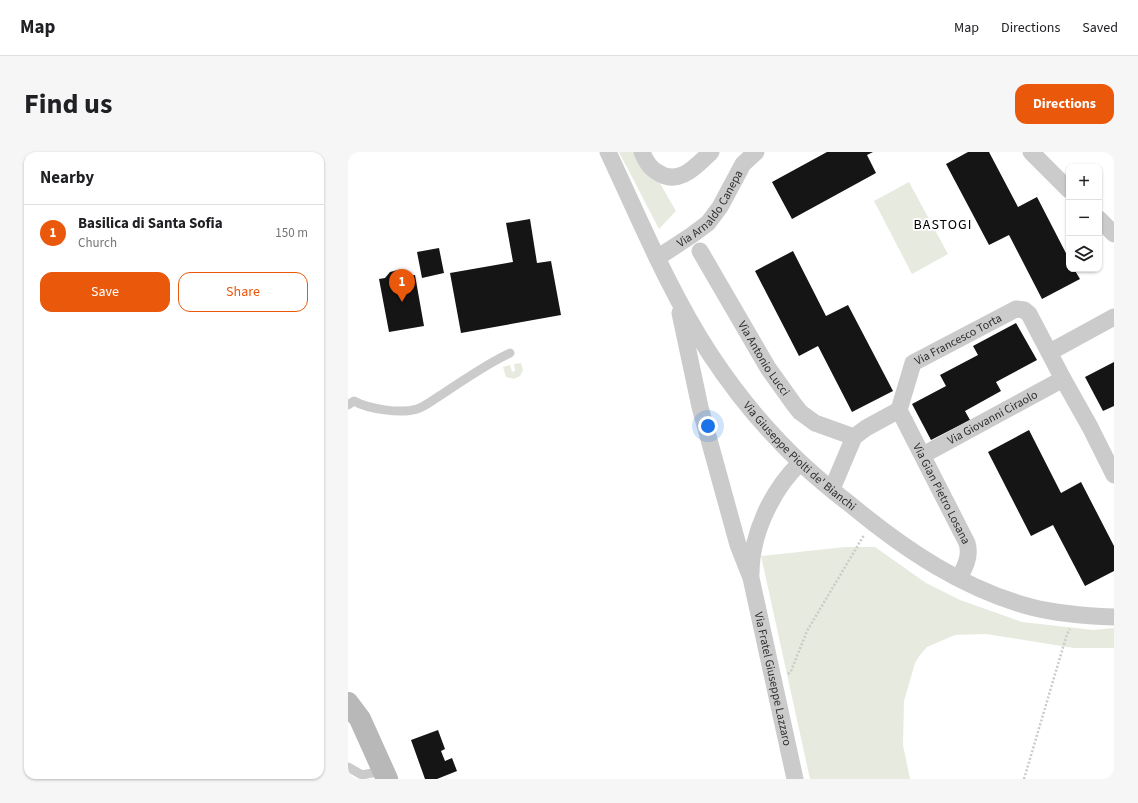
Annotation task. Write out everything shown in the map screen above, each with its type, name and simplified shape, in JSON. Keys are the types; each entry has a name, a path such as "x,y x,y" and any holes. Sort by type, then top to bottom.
{"main road":[{"path":"348,703 360,719 385,775"},
{"path":"348,727 370,743"}],"street":[{"name":"Via Giuseppe Piolti de' Bianchi","path":"608,152 657,258 694,329 724,374 800,463 872,523 920,556 959,578 993,594 1030,606 1077,615 1114,617"},
{"path":"642,152 646,161 654,170 661,175 670,178 687,174 711,152"},
{"name":"Via Arnaldo Canepa","path":"657,258 708,223 720,207 743,164 756,152"},
{"path":"1031,152 1066,187"},
{"path":"1102,222 1114,234"},
{"name":"Via Antonio Lucci","path":"700,251 768,368 800,412 815,423 854,437"},
{"name":"Via Fratel Giuseppe Lazzaro","path":"676,296 700,407 739,550 751,578 795,779"},
{"name":"Via Francesco Torta","path":"899,410 914,363 1016,309 1024,310 1030,314 1062,379 1090,427 1114,475"},
{"path":"1050,352 1114,317"},
{"name":"Via Giovanni Ciraolo","path":"923,455 1062,379"},
{"path":"832,489 854,437 866,428 899,410"},
{"name":"Via Gian Pietro Losana","path":"899,410 967,543 967,563 959,578"},
{"name":"Via Fratel Giuseppe Lazzaro","path":"751,578 753,547 761,523 781,485 800,463"}],"lane":[{"path":"348,405 354,401 359,404 389,410 401,411 417,409 476,373 488,363 510,352"},
{"path":"348,767 362,775 385,775"}],"path":[{"path":"774,685 791,671 807,632 872,523"},
{"path":"1024,779 1067,634 1077,615"}],"shaded area":[{"path":"619,152 642,152 676,211 659,229"},
{"path":"909,182 948,254 912,274 874,201"},
{"path":"521,363 523,370 520,376 514,379 506,377 503,367 510,365 512,372 515,371 514,364"},
{"path":"845,547 875,547 926,583 960,600 1022,622 1093,630 1114,628 1114,648 1074,648 986,634 955,635 927,647 915,663 904,701 903,745 910,779 810,779 761,556"}],"building":[{"path":"827,152 873,152 867,155 876,173 792,219 772,182"},
{"path":"968,152 989,152 1018,207 1037,197 1066,253 1066,272 1076,272 1080,279 1042,299 1009,235 989,245 946,164"},
{"path":"530,219 537,263 551,261 561,315 461,333 450,273 513,262 506,223"},
{"path":"439,248 444,273 422,278 417,252"},
{"path":"793,251 826,316 848,305 893,391 852,412 818,346 799,356 755,271"},
{"path":"398,270 405,277 415,275 424,326 389,332 379,279 385,278 390,272"},
{"path":"1016,323 1037,360 996,382 1001,391 965,411 970,420 931,440 912,404 946,386 940,375 978,355 973,346"},
{"path":"1114,362 1114,406 1103,411 1085,377"},
{"path":"1029,430 1061,493 1081,482 1114,546 1114,571 1085,586 1053,525 1031,536 988,452"},
{"path":"438,730 445,749 441,751 445,761 452,758 457,771 437,779 425,779 411,740"}],"place":[{"name":"Basilica di Santa Sofia","path":"402,302"}],"district":[{"name":"BASTOGI","path":"943,225"}]}
